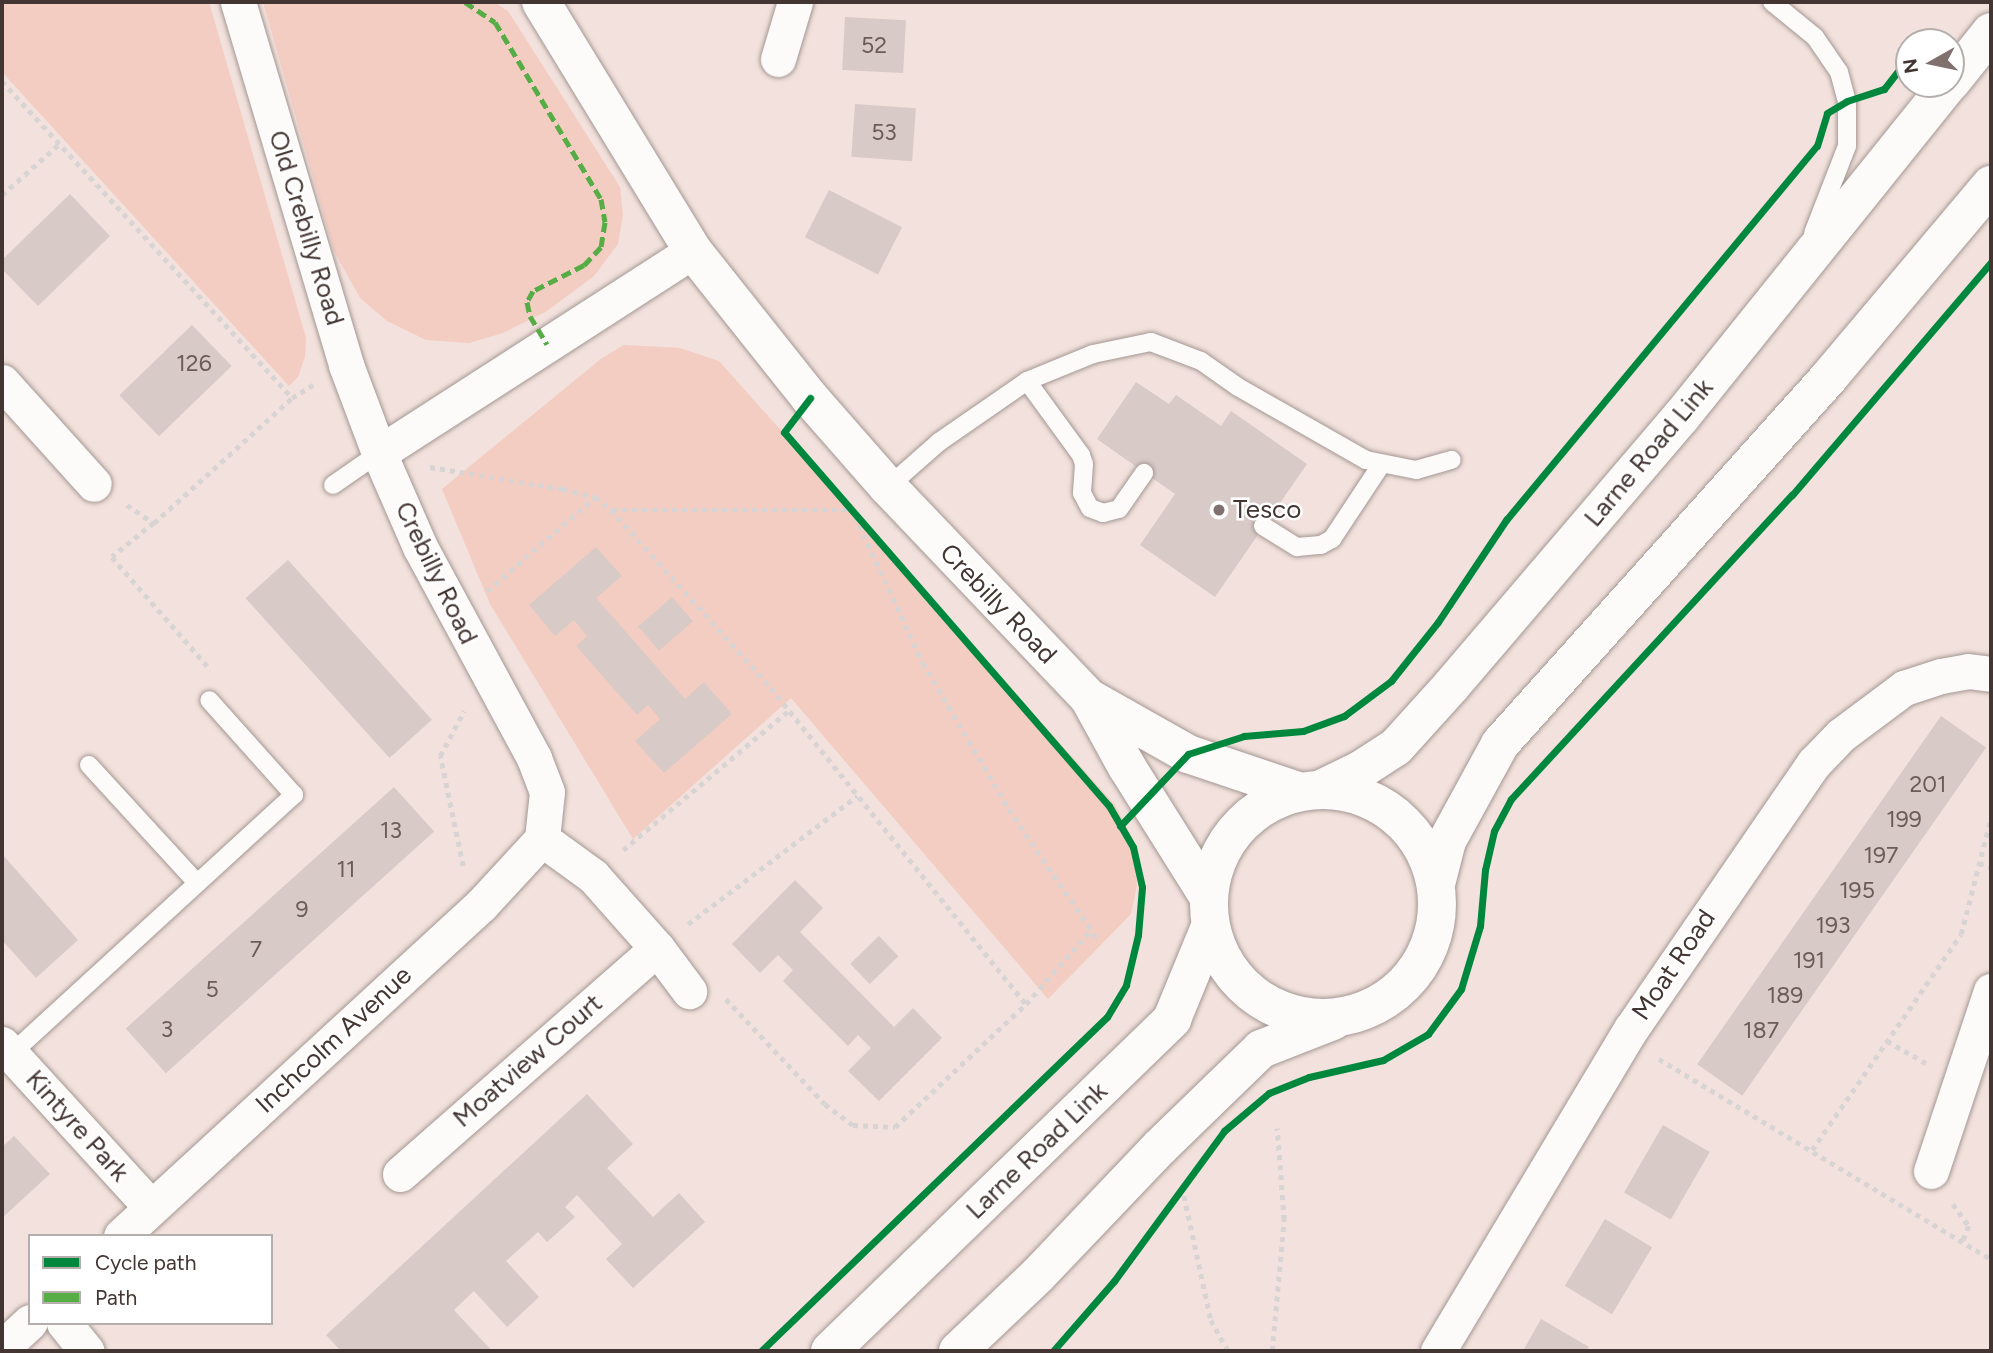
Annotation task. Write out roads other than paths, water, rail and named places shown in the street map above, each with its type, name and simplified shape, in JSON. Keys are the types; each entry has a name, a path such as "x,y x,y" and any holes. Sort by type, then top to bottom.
{"main road":[{"name":"Crebilly Road","path":"540,4 693,251 810,398 888,486 1089,698 1209,912"},
{"name":"Larne Road Link","path":"1965,64 1991,32"},
{"name":"Larne Road Link","path":"1308,791 1362,769 1396,747 1681,416 1938,98"},
{"path":"958,1351 1038,1275 1160,1147 1261,1049 1376,1006 1405,985 1426,955 1436,920 1436,884 1447,841 1500,744 1830,376 1991,185"},
{"name":"Crebilly Road","path":"1089,698 1188,754 1308,791"},
{"path":"1342,1017 1307,1018 1273,1008 1244,988 1223,960 1209,912 1215,865 1229,838 1248,817 1271,801 1308,791 1335,789 1370,799 1401,819 1424,849 1436,884"},
{"name":"Larne Road Link","path":"830,1351 1172,1019 1209,912"}],"street":[{"name":"Old Crebilly Road","path":"238,2 346,365 379,453"},
{"path":"778,60 795,2"},
{"path":"379,453 693,251"},
{"path":"2,382 94,484"},
{"name":"Crebilly Road","path":"379,453 420,547 534,758 547,792 542,839"},
{"name":"Moat Road","path":"1438,1351 1626,1038 1814,763 1841,735 1905,688 1941,676 1968,671 1991,674"},
{"path":"542,839 593,876 657,948 689,991"},
{"name":"Inchcolm Avenue","path":"123,1234 482,904 542,839"},
{"name":"Moatview Court","path":"400,1174 657,948"},
{"path":"1931,1171 1991,991"},
{"name":"Kintyre Park","path":"6,1049 151,1207"},
{"path":"2,1348 28,1324"},
{"path":"66,1325 87,1351"}],"lane":[{"path":"1772,2 1815,37 1839,72 1847,101 1847,146 1797,272"},
{"path":"888,486 939,442 1027,381 1093,354 1151,342 1201,362 1341,447 1381,465 1416,470 1452,460"},
{"path":"1027,381 1082,454 1082,492 1090,508 1104,513 1119,509 1144,473"},
{"path":"333,485 379,453"},
{"path":"1263,526 1297,547 1321,545 1332,539 1381,465"},
{"path":"6,1049 197,883 294,794 209,700"},
{"path":"89,765 197,883"}],"place":[{"name":"Tesco","path":"1219,510"}]}
